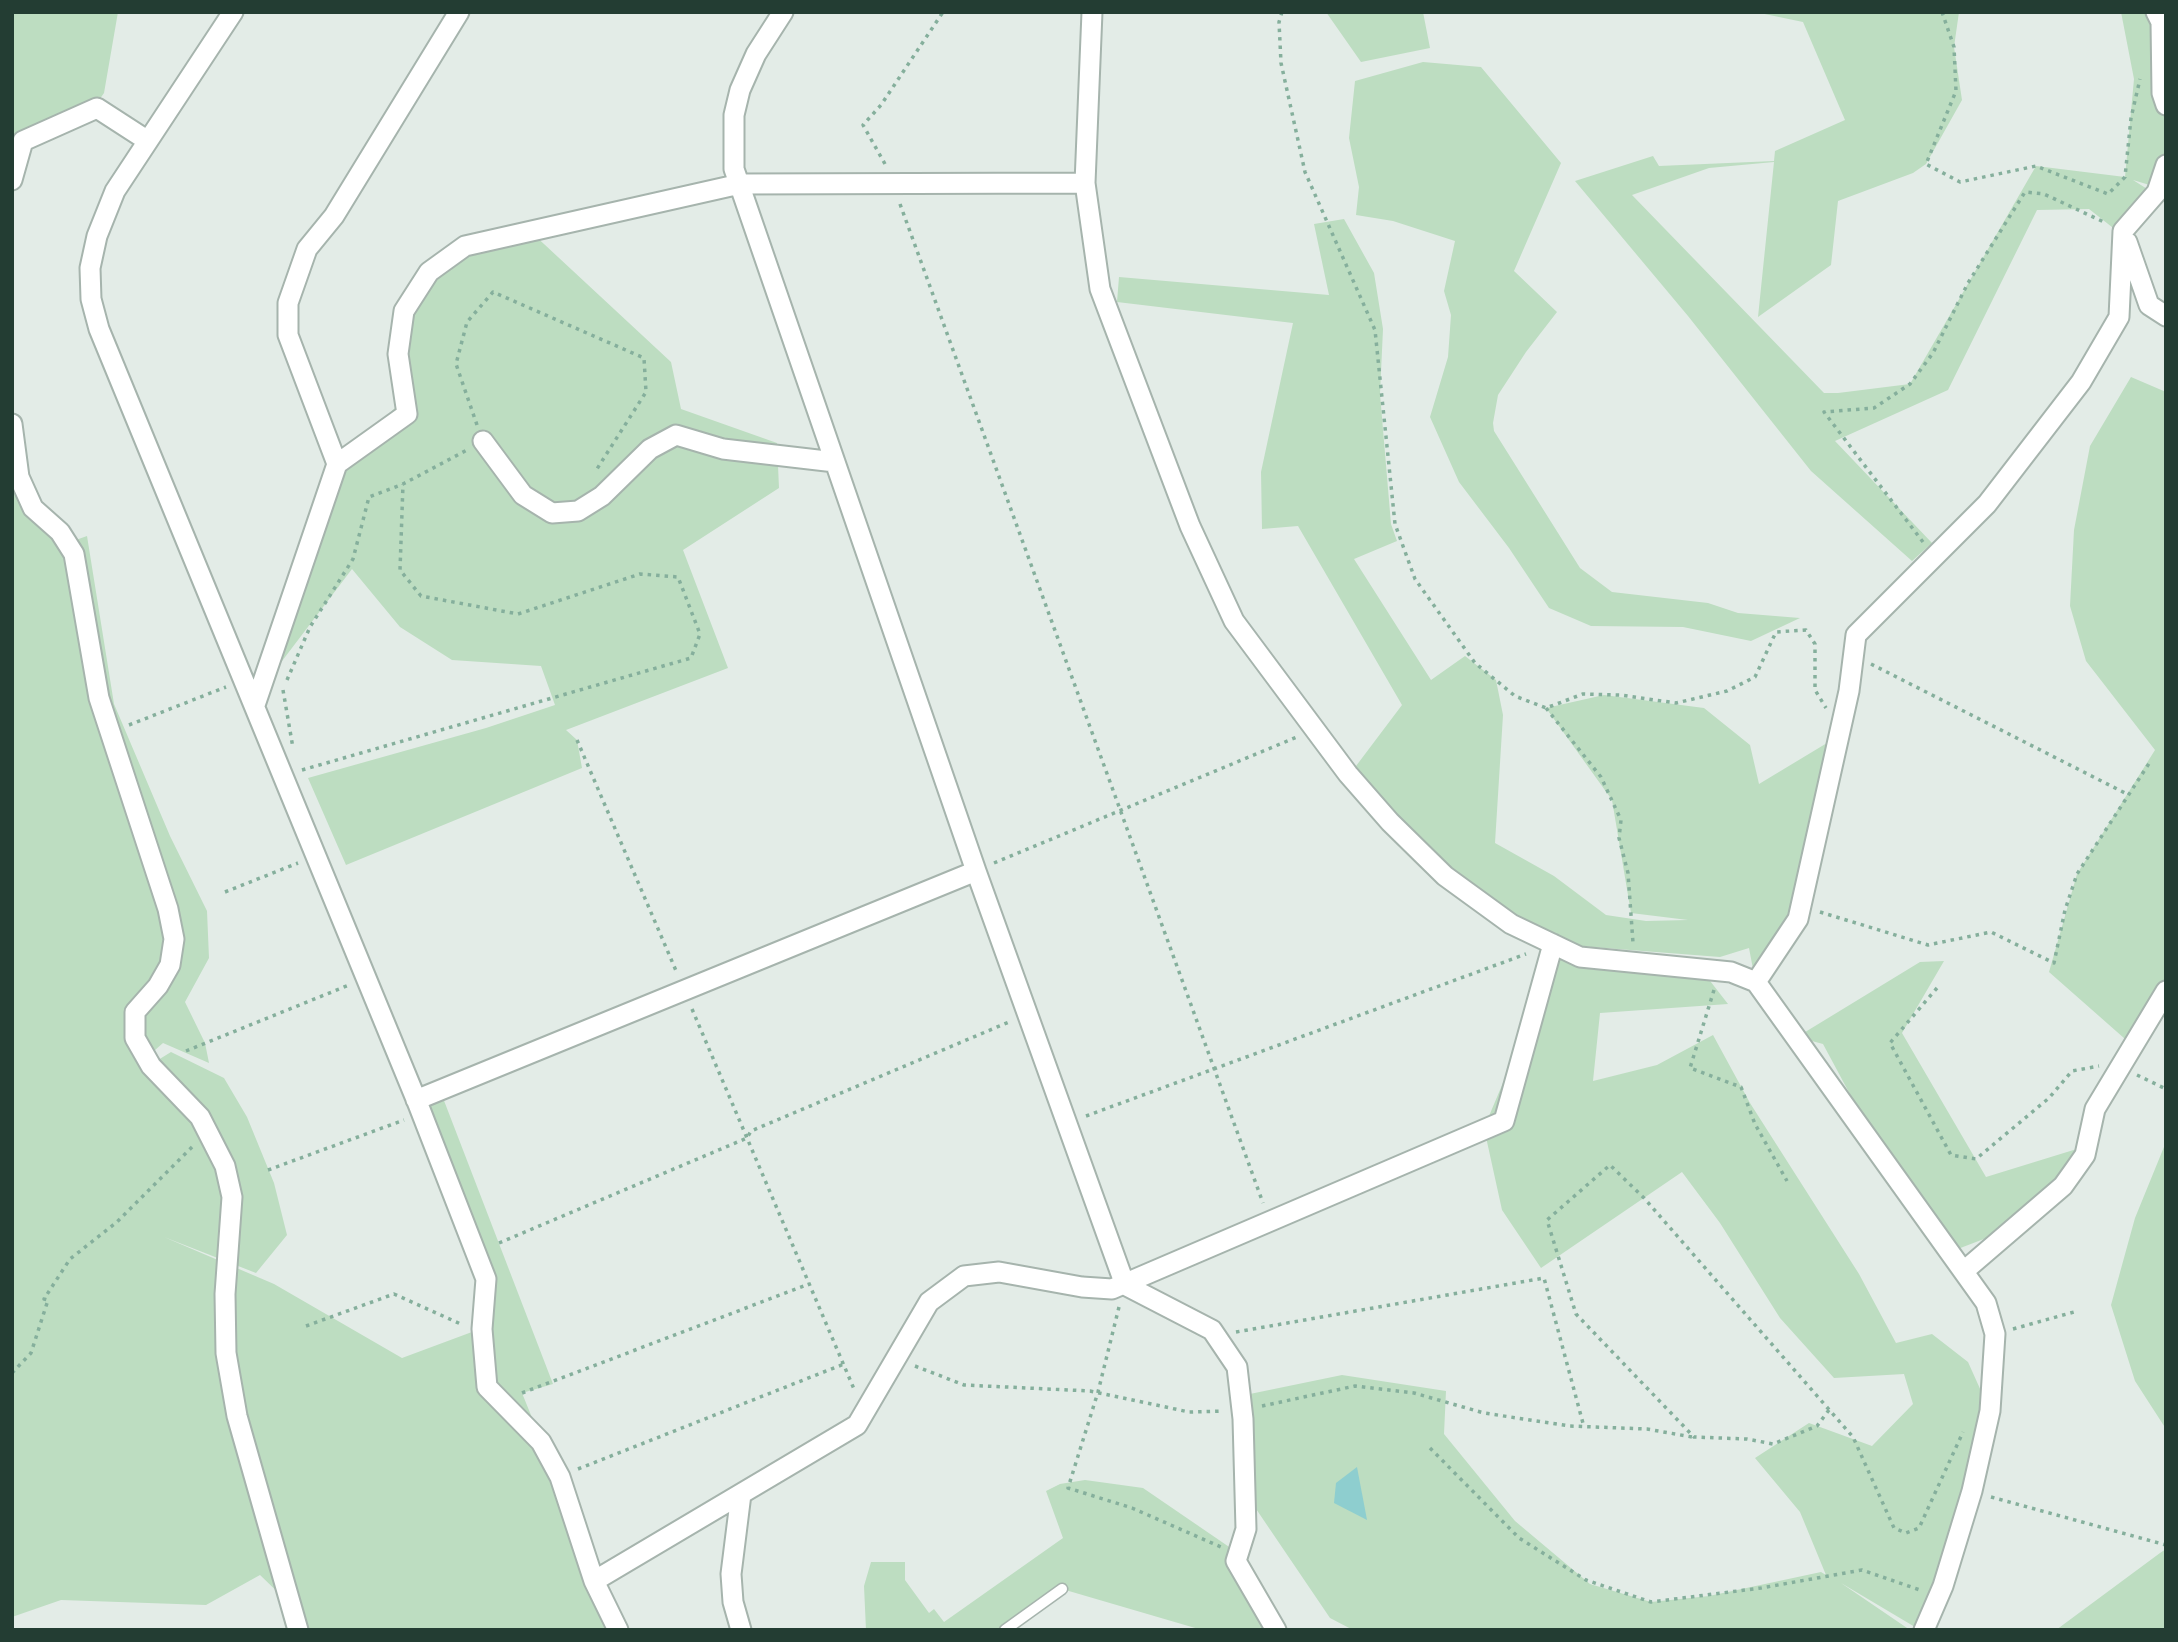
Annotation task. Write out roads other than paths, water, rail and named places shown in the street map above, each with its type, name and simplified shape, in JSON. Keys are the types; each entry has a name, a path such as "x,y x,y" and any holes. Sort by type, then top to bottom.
{"street":[{"path":"233,12 115,191 97,236 90,268 91,299 99,329 419,1107 486,1279 482,1329 488,1387 541,1442 560,1477 594,1581 618,1630"},
{"path":"337,464 288,335 288,303 307,249 334,216 458,12"},
{"path":"783,12 755,54 740,90 734,115 734,169 976,871 1125,1285 1213,1330 1237,1367 1243,1410 1246,1529 1236,1561 1276,1630"},
{"path":"1092,12 1085,183 1100,289 1200,551 1234,621 1315,730 1390,822 1446,876 1511,923 1580,957 1719,971 1756,982 1986,1303 1995,1334 1990,1411 1972,1492 1938,1597 1924,1630"},
{"path":"2156,12 2161,22 2162,93 2166,105"},
{"path":"12,180 23,141 97,107 148,141"},
{"path":"1756,982 1798,919 1843,719 1856,635 1987,505 2081,382 2119,317 2123,231 2157,192 2166,166"},
{"path":"254,705 337,464 407,414 398,354 404,311 429,272 465,246 740,184 1085,183"},
{"path":"2123,231 2149,305 2166,316"},
{"path":"12,424 19,477 33,508 60,532 74,554 99,698 168,909 174,939 170,965 158,986 135,1012 135,1038 150,1066 201,1117 225,1166 232,1197 225,1294 226,1353 237,1416 298,1630"},
{"path":"483,441 523,495 552,513 578,511 602,496 650,449 676,435 723,449 835,462"},
{"path":"419,1107 683,988 976,871"},
{"path":"594,1581 857,1425 929,1302 964,1276 999,1272 1082,1287 1112,1289 1504,1121 1553,944"},
{"path":"1964,1271 2063,1186 2085,1155 2095,1109 2166,991"},
{"path":"741,1494 731,1574 733,1602 741,1630"}],"lane":[{"path":"1005,1630 1062,1589"}],"water":[{"path":"1357,1467 1367,1520 1334,1503 1336,1483"}]}
